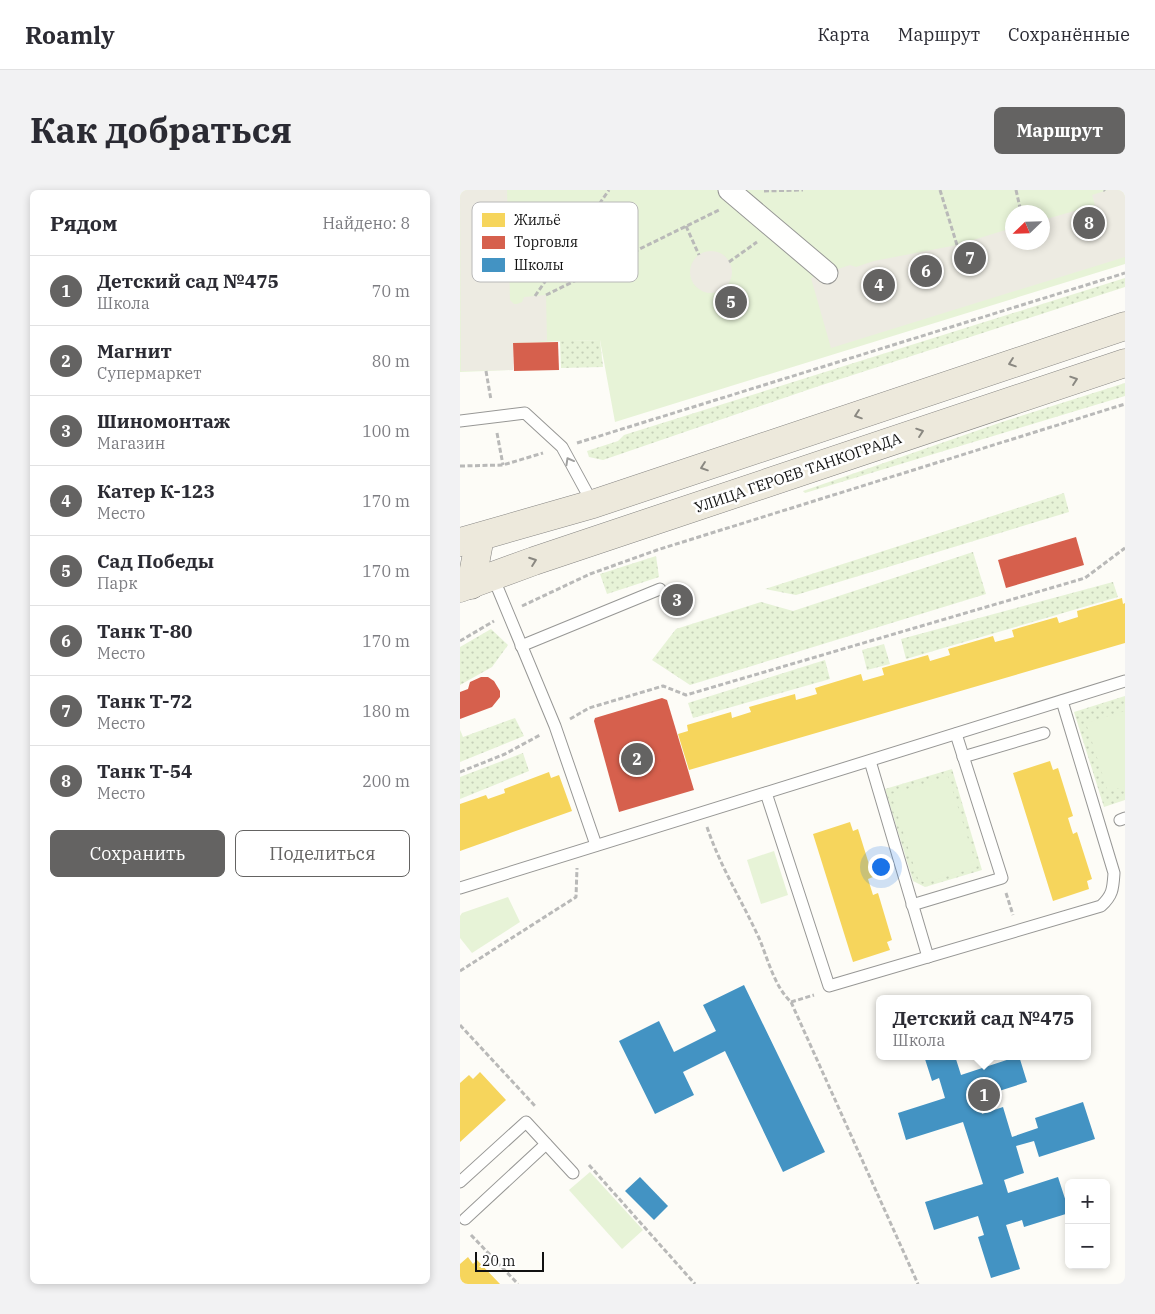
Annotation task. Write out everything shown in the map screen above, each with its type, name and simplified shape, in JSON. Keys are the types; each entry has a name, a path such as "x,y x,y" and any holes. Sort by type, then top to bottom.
{"main road":[{"path":"475,583 470,539 593,504 1125,326"},
{"name":"УЛИЦА ГЕРОЕВ ТАНКОГРАДА","path":"475,583 544,558 1125,363"}],"street":[{"path":"735,194 827,273"}],"lane":[{"path":"460,421 525,413 562,448 593,504"},
{"path":"475,583 521,646 555,726 596,846"},
{"path":"521,646 660,589"},
{"path":"460,888 1125,681"},
{"path":"766,793 829,986 1101,906 1110,898 1114,873 1062,701"},
{"path":"963,758 1044,733"},
{"path":"912,905 1002,878 956,734"},
{"path":"870,761 928,957"},
{"path":"460,1182 526,1122 573,1173"},
{"path":"466,1225 546,1144"}],"path":[{"path":"601,202 609,190"},
{"path":"940,190 957,245"},
{"path":"1016,190 1019,205"},
{"path":"638,250 686,226 735,194"},
{"path":"686,226 699,255"},
{"path":"729,262 776,229"},
{"path":"460,466 503,465 562,448 1125,273"},
{"path":"535,296 545,282"},
{"path":"546,295 572,282"},
{"path":"514,610 590,574 657,550 1125,404"},
{"path":"460,772 504,754 589,708 663,686 686,695 1085,578 1125,548"},
{"path":"460,642 496,619"},
{"path":"702,812 715,850 783,994 791,1002 918,1284"},
{"path":"460,971 576,897 577,851"},
{"path":"1002,878 1018,930"},
{"path":"791,1002 819,994"},
{"path":"466,1225 518,1284"}],"green space":[{"path":"460,190 1125,190 1125,264 615,422 600,340 513,343 513,370 460,372"},
{"path":"1125,278 1125,287 819,386 603,460 589,457 587,451 618,441 624,435"},
{"path":"600,340 603,367 561,368 560,341"},
{"path":"1125,383 1125,396 805,493 803,491 1005,421"},
{"path":"1064,493 1069,512 796,595 765,589"},
{"path":"973,552 986,594 690,685 652,660 676,629 761,602 793,611"},
{"path":"656,556 659,577 607,594 600,574"},
{"path":"1113,582 1118,597 906,659 901,639"},
{"path":"491,629 508,645 492,667 460,685 460,647"},
{"path":"884,644 890,664 867,670 862,650"},
{"path":"825,660 830,679 693,718 688,703"},
{"path":"1125,696 1125,800 1104,807 1074,712"},
{"path":"1125,711 1125,786 1108,792 1086,723"},
{"path":"515,718 524,736 460,762 460,730 463,737"},
{"path":"523,753 529,771 460,799 460,777"},
{"path":"952,769 982,870 925,887 913,881 885,789"},
{"path":"948,776 977,867 925,883 918,879 891,794"},
{"path":"774,851 788,895 761,904 747,860"},
{"path":"508,897 520,922 472,953 460,938 460,916 462,913"},
{"path":"590,1172 643,1230 622,1249 569,1190"}],"shaded area":[{"path":"460,190 507,190 507,202 472,202 472,282 510,282 510,300 514,304 522,302 524,297 546,295 547,341 513,343 513,370 461,371"},
{"path":"1108,190 1125,190 1125,257 831,348 811,278 850,265 856,267 874,261 957,245 1005,230 1005,250 1050,250 1050,218 1095,205 1092,195"},
{"path":"707,251 715,251 726,257 732,272 726,287 715,293 707,293 696,287 690,276 690,268 696,257"}],"building: Жильё":[{"path":"1122,598 1123,604 1125,603 1125,643 689,770 678,734 688,731 687,725 731,712 732,718 751,712 749,707 795,694 796,700 817,694 815,688 861,674 863,681 884,675 882,668 928,655 930,661 950,655 948,649 993,636 995,642 1014,637 1012,630 1057,617 1059,623 1078,617 1077,611"},
{"path":"1050,761 1053,770 1058,768 1073,816 1068,818 1073,834 1077,832 1092,879 1087,881 1089,889 1053,901 1013,773"},
{"path":"549,772 551,778 559,775 572,811 460,851 460,804 486,795 488,799 505,793 504,789"},
{"path":"850,822 853,831 858,829 873,877 868,879 873,895 878,893 892,940 887,942 890,950 853,962 813,834"},
{"path":"480,1072 506,1100 460,1142 460,1083 469,1075 473,1079"},
{"path":"468,1257 473,1264 477,1260 500,1284 460,1284 460,1264"}],"building: Торговля":[{"path":"558,342 559,370 514,371 513,343"},
{"path":"1076,537 1084,565 1006,588 998,560"},
{"path":"682,589 688,606 671,611 666,594"},
{"path":"481,677 488,677 494,681 500,691 500,697 492,707 460,719 460,692 468,689 470,682"},
{"path":"662,698 667,700 694,790 619,812 594,721 595,718"}],"building: Школы":[{"path":"744,985 825,1152 783,1172 725,1051 683,1072 694,1095 655,1114 619,1041 659,1021 674,1052 716,1031 703,1005"},
{"path":"925,1060 956,1060 961,1075 1007,1060 1020,1060 1027,1082 977,1098 982,1114 1003,1107 1012,1137 1038,1128 1035,1118 1083,1102 1095,1139 1039,1157 1034,1141 1016,1146 1024,1173 1004,1180 1008,1193 1058,1177 1065,1199 1065,1214 1024,1227 1022,1220 1006,1225 1020,1269 991,1278 978,1237 984,1235 978,1216 934,1230 925,1202 983,1184 963,1122 906,1140 898,1113 945,1098 939,1078 932,1081"},
{"path":"640,1177 668,1206 654,1220 625,1191"}],"place":[{"name":"Танк Т-54","path":"1089,223"},
{"name":"Танк Т-72","path":"970,258"},
{"name":"Танк Т-80","path":"926,271"},
{"name":"Катер К-123","path":"879,285"},
{"name":"Сад Победы","path":"731,302"},
{"name":"Шиномонтаж","path":"677,600"},
{"name":"Магнит","path":"637,759"},
{"name":"Детский сад №475","path":"984,1095"}]}
